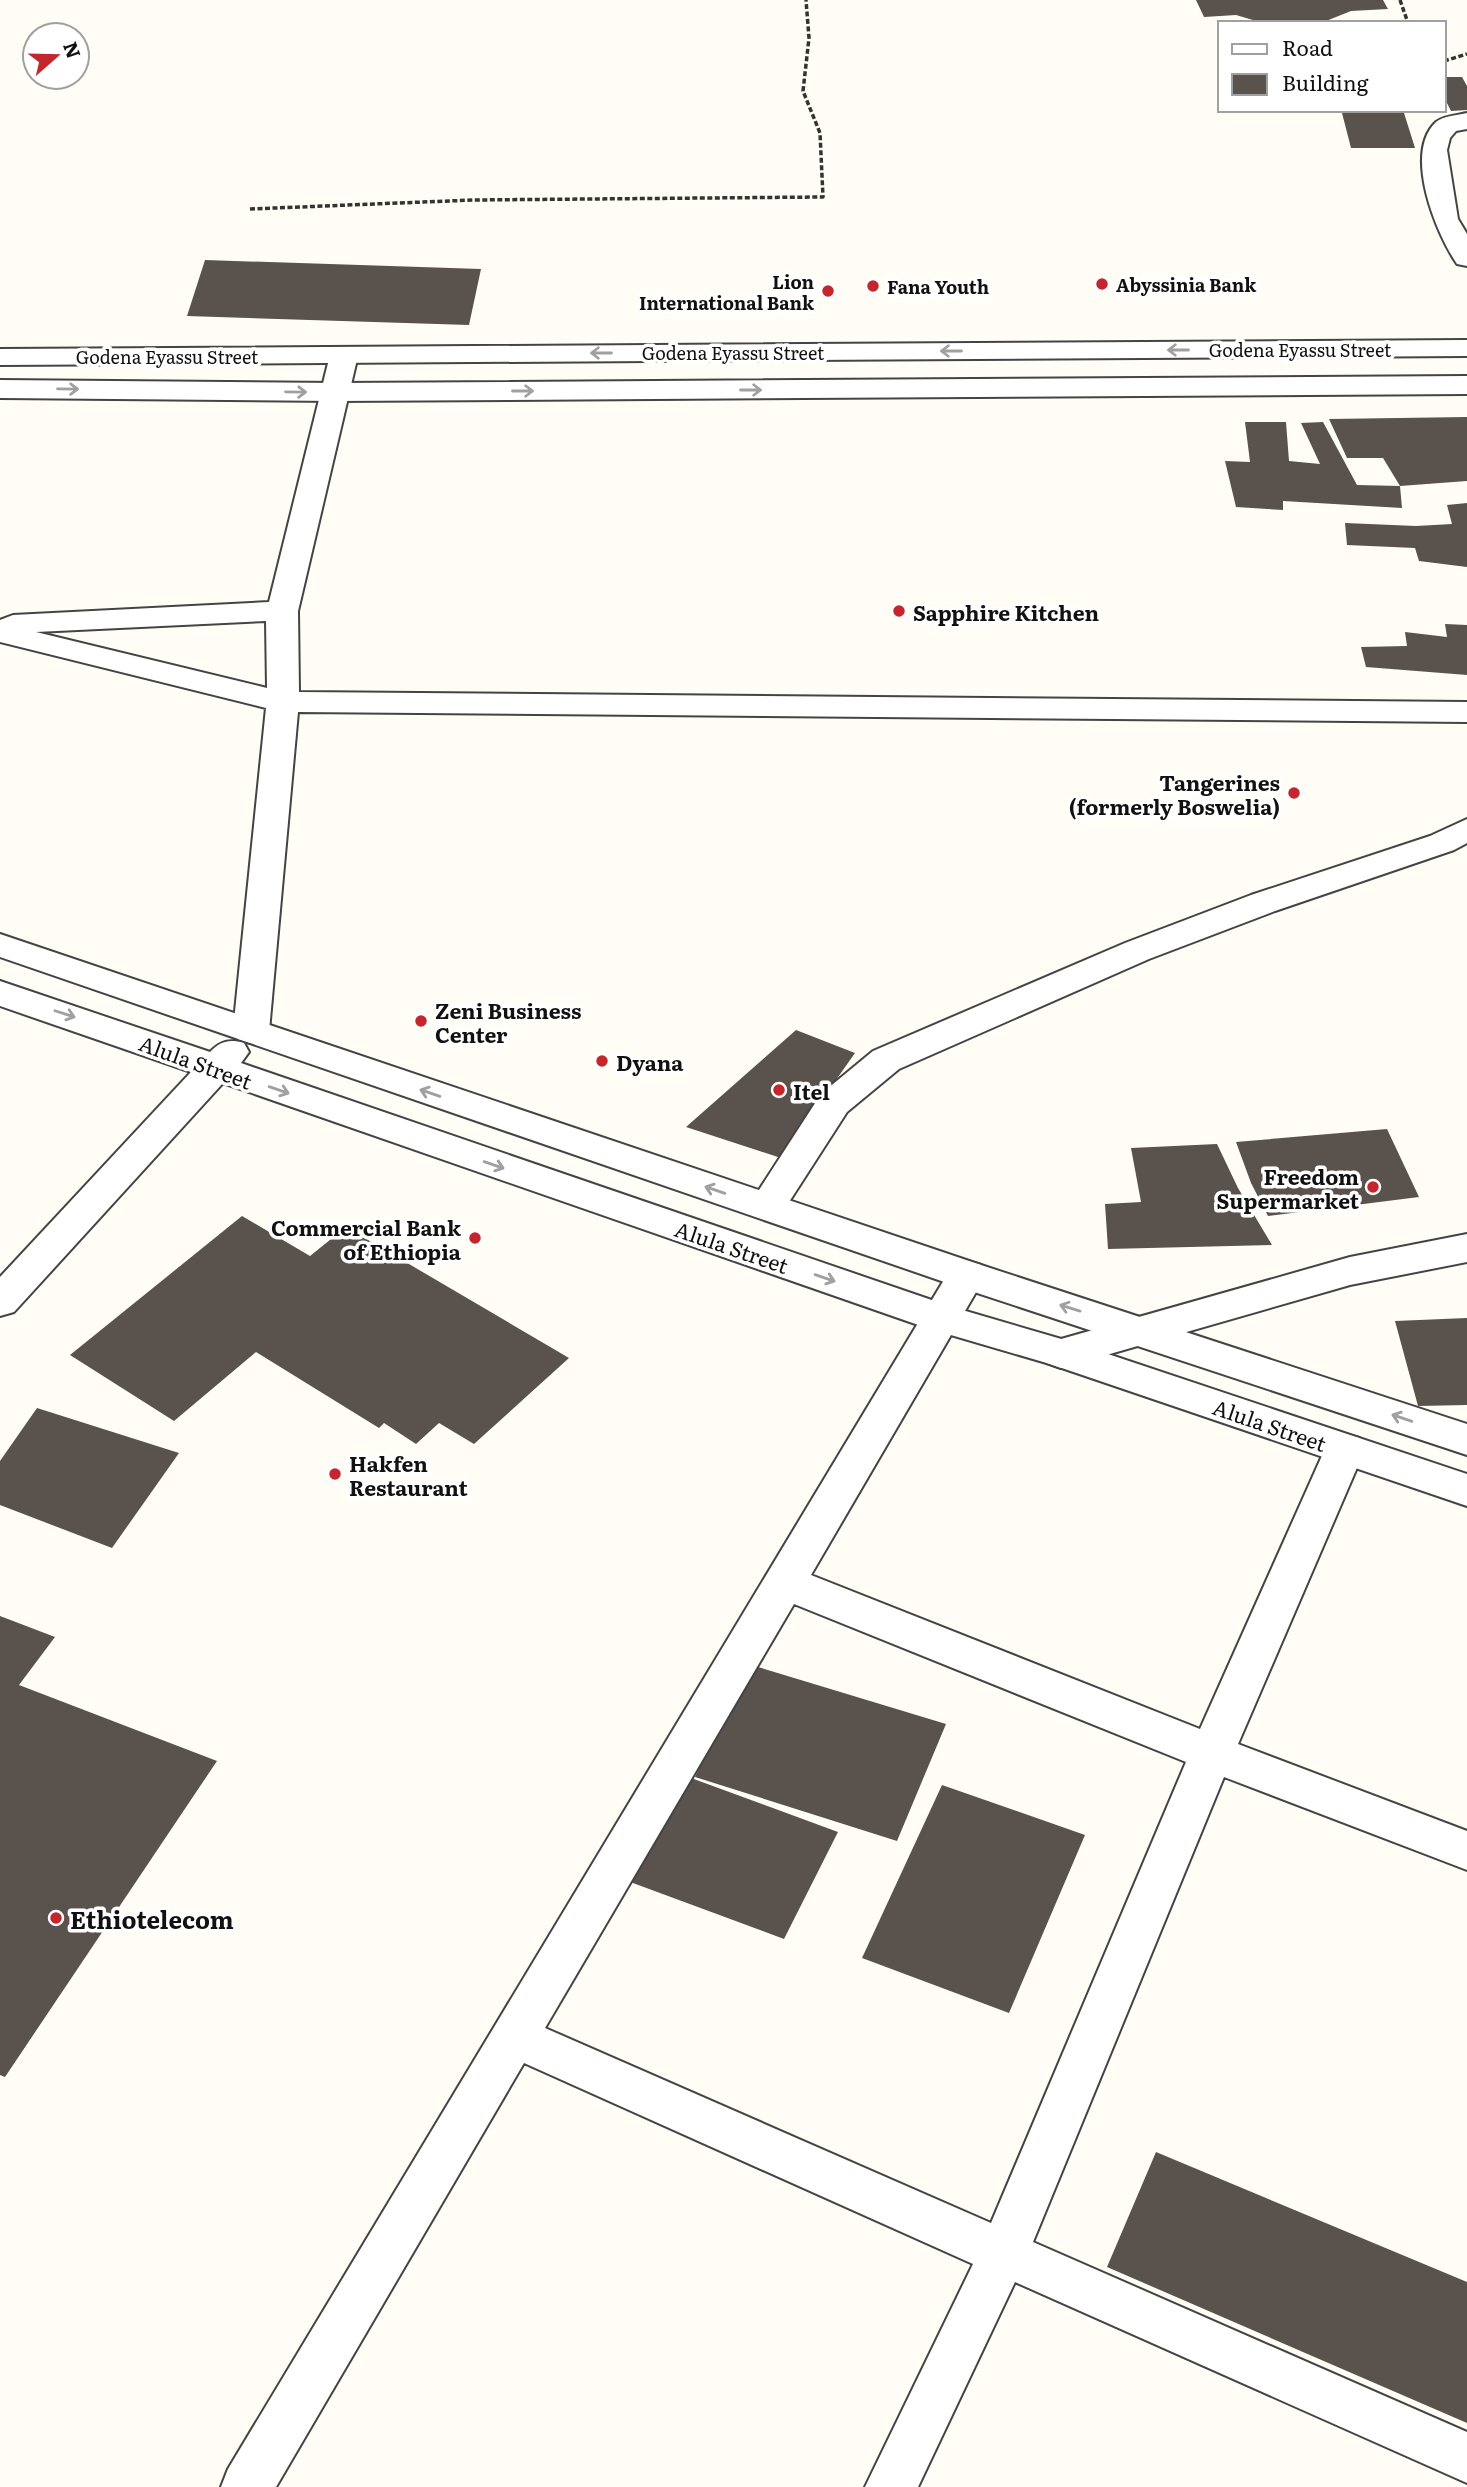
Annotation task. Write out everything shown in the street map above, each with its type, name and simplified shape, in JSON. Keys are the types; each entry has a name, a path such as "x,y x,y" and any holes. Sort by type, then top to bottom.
{"street":[{"path":"1467,121 1447,125 1437,136 1434,150 1445,219 1467,258"},
{"name":"Godena Eyassu Street","path":"0,357 1467,348"},
{"path":"0,1302 251,1031 283,702 282,611 344,355"},
{"path":"0,389 336,392 1467,385"},
{"path":"0,624 282,611"},
{"path":"0,633 283,702 1467,712"},
{"path":"767,1208 834,1103 886,1060 1137,951 1193,932 1263,903 1442,843 1467,829"},
{"path":"0,945 767,1208 1467,1440"},
{"name":"Alula Street","path":"0,993 941,1318 1061,1353 1467,1490"},
{"path":"1061,1353 1137,1329 1341,1273 1431,1252 1467,1248"},
{"path":"247,2487 967,1275"},
{"path":"891,2487 1004,2252 1212,1753 1345,1449"},
{"path":"784,1582 1212,1753 1467,1851"},
{"path":"514,2037 1467,2458"}],"path":[{"path":"250,209 473,200 823,197 820,133 803,90 809,38 806,0"},
{"path":"1400,0 1407,21"},
{"path":"1446,60 1467,54"}],"building":[{"path":"1196,0 1383,0 1388,9 1351,11 1326,21 1256,21 1236,15 1204,17"},
{"path":"1446,77 1462,77 1467,86 1467,110 1451,111 1446,101"},
{"path":"1342,113 1404,113 1415,148 1351,148"},
{"path":"205,260 481,269 469,325 187,316"},
{"path":"1467,417 1467,481 1400,486 1383,458 1347,458 1329,419"},
{"path":"1245,422 1286,422 1289,461 1320,464 1301,423 1323,422 1357,485 1400,486 1402,508 1283,501 1283,510 1236,507 1225,461 1250,462"},
{"path":"1467,503 1467,567 1419,561 1415,548 1347,545 1345,523 1416,526 1452,524 1447,505"},
{"path":"1445,624 1467,625 1467,675 1366,667 1361,647 1407,646 1405,632 1447,637"},
{"name":"Itel","path":"796,1030 855,1053 781,1158 686,1127"},
{"path":"1387,1129 1419,1197 1268,1216 1251,1183 1236,1142"},
{"path":"1217,1144 1238,1188 1272,1245 1108,1249 1105,1204 1141,1202 1131,1148"},
{"path":"242,1216 310,1256 346,1227 569,1358 474,1444 439,1423 416,1444 384,1423 379,1428 256,1352 174,1421 70,1355"},
{"path":"1467,1318 1467,1405 1418,1406 1395,1321"},
{"path":"37,1408 179,1453 112,1548 0,1505 0,1461"},
{"name":"Ethiotelecom","path":"0,1616 55,1637 19,1685 217,1761 5,2077 0,2075"},
{"path":"748,1664 946,1724 897,1841 695,1777"},
{"path":"672,1771 838,1832 784,1939 614,1876"},
{"path":"942,1785 1085,1835 1009,2013 862,1958"},
{"path":"1156,2152 1467,2282 1467,2423 1107,2267"}],"place":[{"name":"Abyssinia Bank","path":"1102,284"},
{"name":"Fana Youth","path":"873,286"},
{"name":"Lion International Bank","path":"828,291"},
{"name":"Sapphire Kitchen","path":"899,611"},
{"name":"Tangerines (formerly Boswelia)","path":"1294,793"},
{"name":"Zeni Business Center","path":"421,1021"},
{"name":"Dyana","path":"602,1061"},
{"name":"Itel","path":"779,1090"},
{"name":"Freedom Supermarket","path":"1373,1187"},
{"name":"Commercial Bank of Ethiopia","path":"475,1238"},
{"name":"Hakfen Restaurant","path":"335,1474"},
{"name":"Ethiotelecom","path":"56,1918"}]}
